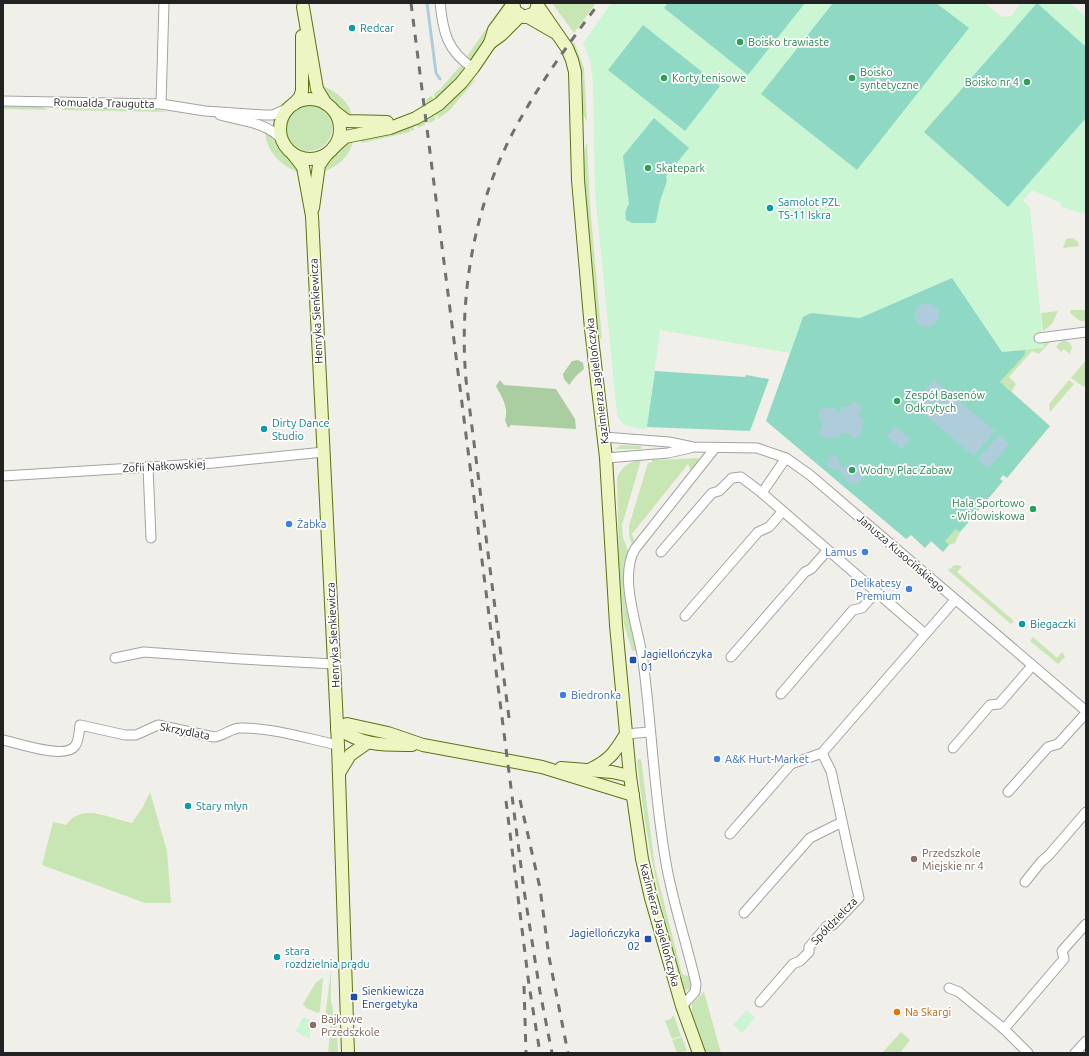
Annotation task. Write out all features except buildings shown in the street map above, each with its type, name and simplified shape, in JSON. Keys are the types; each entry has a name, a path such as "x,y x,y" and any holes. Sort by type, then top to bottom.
{"main road":[{"path":"303,5 302,92 281,122 280,131 282,140 293,154 302,158 311,159 331,150 345,136 390,128 416,118 439,104 473,68 490,43 494,30 513,3"},
{"name":"Kazimierza Jagiellończyka","path":"513,3 515,11 531,12 548,18 556,33 567,48 575,72 580,211 591,329 606,458 616,625 630,776 642,860 665,949 682,1006 699,1053"},
{"path":"303,5 317,89 339,124 338,139 331,150"},
{"path":"490,43 531,12"},
{"path":"291,106 308,99 315,100 330,108 342,119 359,122 379,122 416,118"},
{"name":"Henryka Sienkiewicza","path":"312,216 319,165 322,159 331,150"},
{"name":"Henryka Sienkiewicza","path":"293,154 302,167 312,216 338,745 348,1053"},
{"path":"337,728 347,724 388,733 422,745"},
{"path":"337,728 352,738 367,743 422,745 542,767 633,795"},
{"path":"591,769 606,762 612,756 626,734"},
{"path":"338,773 350,755 367,743"},
{"path":"542,767 591,769 630,776"}],"street":[{"path":"161,104 164,3"},
{"path":"440,3 443,26 449,43 460,59 473,68"},
{"name":"Romualda Traugutta","path":"3,101 161,104 205,111 264,115 273,115 291,106"},
{"name":"Romualda Traugutta","path":"205,111 262,126 276,132 282,140"},
{"path":"1039,338 1086,332"},
{"name":"Janusza Kusocińskiego","path":"604,438 668,442 693,447 757,448 786,458 810,475 1086,712"},
{"name":"Janusza Kusocińskiego","path":"606,458 668,453 693,447"},
{"path":"682,1006 695,992 696,984 666,863 649,732 642,649 628,581 630,560 635,549 714,448"},
{"name":"Zofii Nałkowskiej","path":"3,476 274,458 324,452"},
{"path":"762,493 786,458"},
{"path":"148,467 151,538"},
{"path":"661,552 712,493 719,491 732,478 741,477 762,493 827,551 925,634"},
{"path":"685,616 758,532 769,527 782,512"},
{"path":"732,657 805,572 811,569 827,551"},
{"path":"781,694 853,610 862,608 876,592"},
{"path":"730,834 792,764 822,753 955,600"},
{"path":"115,658 144,652 248,660 334,664"},
{"path":"953,748 990,705 999,704 1032,666"},
{"path":"1008,792 1048,747 1058,744 1086,712"},
{"name":"Skrzydlata","path":"3,740 39,749 65,752 76,746 80,725 125,735 136,735 158,725 214,737 221,736 241,728 275,732 338,745"},
{"path":"626,734 649,732"},
{"name":"Spółdzielcza","path":"760,1002 793,964 800,961 809,952 809,947 827,926 833,925 859,898 831,771 822,753"},
{"path":"1025,882 1086,812"},
{"path":"744,913 810,838 842,822"},
{"path":"1004,1029 1064,959 1062,951 1086,924"},
{"path":"949,988 959,992 1004,1029 1028,1053"},
{"path":"1075,1053 1086,1041"}],"green space":[{"path":"504,3 507,3 470,61 466,58"},
{"path":"552,3 596,3 574,33"},
{"path":"611,3 985,3 1002,17 1011,16 1021,3 1070,3 1086,17 1086,214 1061,207 1061,203 1032,190 1023,201 1030,207 1044,348 1002,352 951,279 860,318 811,313 803,318 790,353 660,330 647,429 629,426 622,423 617,415 595,193 593,82 590,60 583,44"},
{"name":"Boisko trawiaste","path":"668,3 805,3 748,75 664,8"},
{"name":"Boisko syntetyczne","path":"833,3 936,3 969,28 857,170 761,94"},
{"name":"Boisko nr 4","path":"1037,3 1086,47 1086,118 1008,207 924,132"},
{"name":"Korty tenisowe","path":"643,25 720,86 685,131 608,70"},
{"path":"574,42 584,68 587,122 583,114 583,80 580,64 572,45"},
{"path":"461,65 465,67 457,78 443,92 438,96 427,104 426,99 432,96 433,99 435,98 434,94 440,89 442,90 441,88"},
{"path":"476,79 449,111 437,119 439,115 435,116 435,120 429,123 428,118 446,107 472,81"},
{"path":"320,85 336,93 345,101 351,111 352,117 337,108"},
{"path":"309,105 322,109 328,115 332,128 328,141 322,147 309,151 296,147 290,141 286,128 290,115 296,109"},
{"path":"3,106 42,107 48,110 3,109"},
{"path":"66,107 153,109 168,112 61,110"},
{"name":"Skatepark","path":"654,118 689,148 666,176 667,181 660,201 656,222 632,223 626,220 625,214 629,204 623,156"},
{"path":"425,120 425,125 418,128 417,125 414,126 414,130 411,131 410,129 410,132 362,143 360,138 413,125"},
{"path":"265,132 272,138 299,173 286,166 276,157 269,146"},
{"path":"353,139 350,150 343,160 323,172 323,166 338,150"},
{"path":"587,143 590,206 602,339 598,333 585,203 584,155"},
{"path":"1073,238 1078,242 1079,246 1063,248 1066,239"},
{"name":"Zespół Basenów Odkrytych","path":"952,278 1002,352 1025,350 1025,354 1022,358 1000,382 1050,426 1007,478 1003,475 1000,479 1003,481 960,532 956,529 945,541 949,545 943,552 931,541 925,548 911,535 906,539 766,421 803,317 811,313 860,318"},
{"path":"1070,310 1086,310 1086,321 1080,321 1070,313"},
{"path":"1058,311 1052,324 1043,331 1041,313"},
{"path":"1065,340 1070,343 1072,347 1070,354 1064,349 1061,352 1056,347 1060,342"},
{"path":"1035,341 1050,342 1039,354 1032,351 1009,377 1016,384 1011,392 1000,382 1013,366 1019,362 1025,350"},
{"path":"578,360 583,363 584,369 569,385 564,379 563,374 572,361"},
{"path":"1086,360 1086,384 1084,387 1071,378"},
{"path":"655,371 745,377 746,375 769,379 750,431 647,427"},
{"path":"500,380 504,385 556,389 575,419 576,429 511,425 508,428 505,420 506,411 503,399 496,386"},
{"path":"1069,380 1074,384 1050,412 1049,404"},
{"path":"621,445 641,446 641,449 615,449"},
{"path":"699,458 691,471 688,464 632,534 635,542 632,545 629,535 629,526 648,463 652,462 652,460"},
{"path":"641,460 622,525 623,538 629,552 624,569 624,579 637,650 632,651 624,624 619,565 617,478 621,470 626,465"},
{"path":"994,483 999,486 960,532 955,543 949,545 944,542"},
{"path":"955,565 962,566 957,572 1014,621 1011,624 948,570"},
{"path":"1033,637 1057,658 1062,652 1065,657 1058,664 1030,641"},
{"path":"641,759 655,867 682,974 690,977 693,983 691,989 685,990 683,987 661,903 644,818 637,760"},
{"path":"150,792 167,851 171,903 145,903 42,865 53,822 66,825 72,818 80,814 88,813 105,815 132,823 143,807"},
{"path":"331,970 331,1001 337,1029 338,1053 328,1053 331,1020 325,1017"},
{"path":"323,978 320,1011 318,1013 306,1008 303,1004 316,982"},
{"path":"704,992 721,1053 706,1053 692,1015 692,1004"},
{"path":"747,1010 755,1018 742,1033 733,1025"},
{"path":"672,1016 674,1016 681,1036 672,1039 665,1021 672,1018"},
{"path":"303,1017 310,1020 310,1039 296,1032"},
{"path":"901,1032 910,1040 900,1053 882,1053"},
{"path":"682,1037 687,1051 677,1053 672,1040"}],"water":[{"path":"927,303 932,304 938,310 938,320 932,326 927,327 922,326 916,320 915,315 916,310 922,304"},
{"path":"934,380 995,431 974,456 913,405"},
{"path":"854,401 863,408 857,415 865,421 861,426 862,430 860,436 853,438 846,433 841,433 838,437 823,437 819,433 823,425 819,419 819,411 822,408 836,407 837,412 840,413 842,407 849,406"},
{"path":"895,426 910,439 902,449 887,436"},
{"path":"999,435 1010,444 988,469 977,459"},
{"name":"Wodny Plac Zabaw","path":"833,455 837,457 842,468 853,463 863,468 865,476 862,480 858,483 851,484 845,479 841,470 831,468 827,465 829,457"}],"waterway":[{"path":"427,3 436,73 440,79"}],"railway":[{"path":"411,3 524,890 540,992 552,1053"},
{"path":"509,718 466,380 464,345 468,275 474,241 483,207 494,173 508,141 542,83 599,3"},
{"path":"520,800 540,888 549,957 568,1053"},
{"path":"506,801 529,985 540,1053"},
{"path":"524,986 526,1053"}],"place":[{"name":"Redcar","path":"352,28"},
{"name":"Boisko trawiaste","path":"740,42"},
{"name":"Korty tenisowe","path":"664,78"},
{"name":"Boisko syntetyczne","path":"852,78"},
{"name":"Boisko nr 4","path":"1027,82"},
{"name":"Skatepark","path":"648,168"},
{"name":"Samolot PZL TS-11 Iskra","path":"770,208"},
{"name":"Zespół Basenów Odkrytych","path":"897,401"},
{"name":"Dirty Dance Studio","path":"264,429"},
{"name":"Wodny Plac Zabaw","path":"852,470"},
{"name":"Hala Sportowo - Widowiskowa","path":"1033,509"},
{"name":"Żabka","path":"289,524"},
{"name":"Lamus","path":"865,552"},
{"name":"Delikatesy Premium","path":"909,589"},
{"name":"Biegaczki","path":"1022,624"},
{"name":"Jagiellończyka 01","path":"633,660"},
{"name":"Biedronka","path":"563,695"},
{"name":"A&K Hurt-Market","path":"717,759"},
{"name":"Stary młyn","path":"188,806"},
{"name":"Przedszkole Miejskie nr 4","path":"914,859"},
{"name":"Jagiellończyka 02","path":"648,939"},
{"name":"stara rozdzielnia prądu","path":"277,957"},
{"name":"Sienkiewicza Energetyka","path":"354,997"},
{"name":"Na Skargi","path":"897,1012"},
{"name":"Bajkowe Przedszkole","path":"313,1025"}]}
